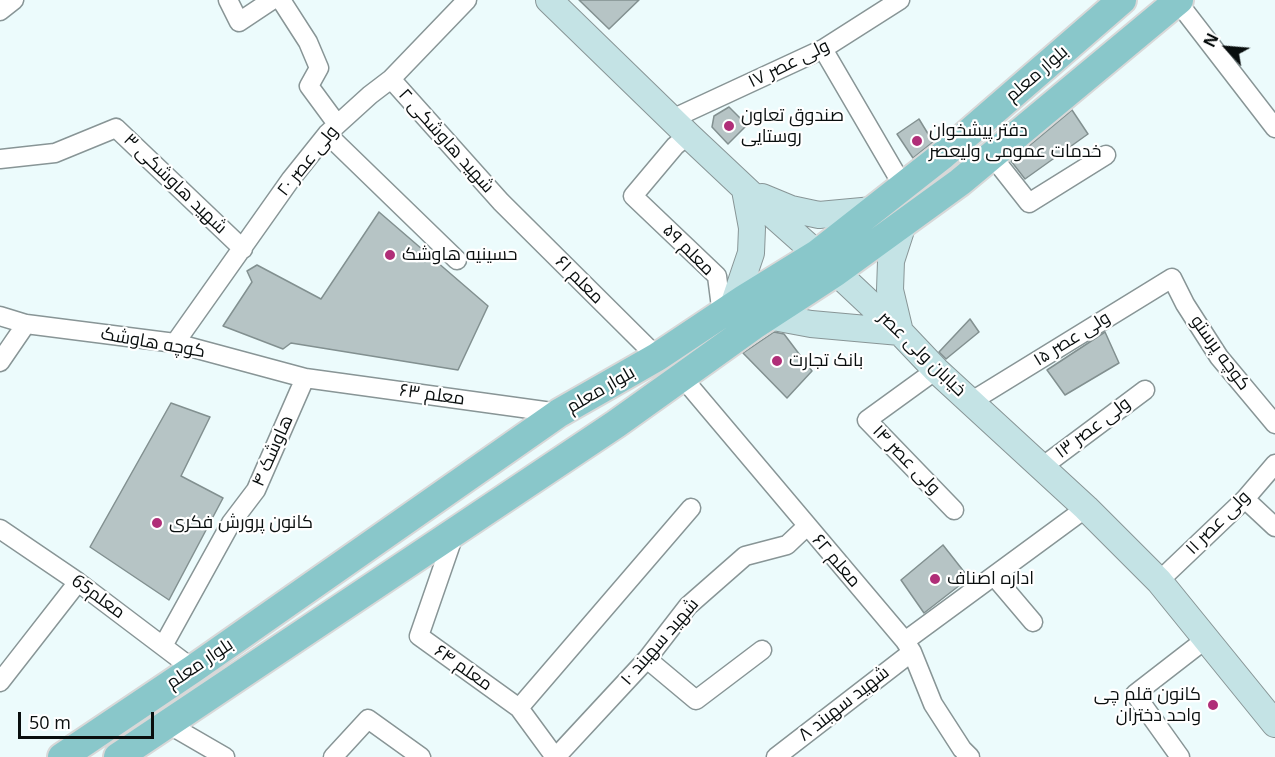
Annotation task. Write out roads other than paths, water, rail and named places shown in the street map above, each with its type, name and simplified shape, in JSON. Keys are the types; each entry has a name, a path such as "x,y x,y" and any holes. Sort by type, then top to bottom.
{"main road":[{"name":"خیابان ولی عصر","path":"549,0 747,191 827,263 900,332 936,370 1086,508 1160,581 1274,722"},
{"name":"بلوار معلم","path":"827,263 873,210 943,156 1122,0"},
{"name":"بلوار معلم","path":"62,757 193,669 559,413 657,357 745,311 827,263 903,224 960,182 1178,1"},
{"path":"943,156 944,175 954,182 960,182"},
{"path":"873,210 819,215 791,208 745,190 752,228 745,311 811,324 900,332 890,290 891,261 903,224"},
{"name":"بلوار معلم","path":"118,757 616,424 682,377 745,311"}],"street":[{"path":"0,11 14,0"},
{"path":"228,0 239,22 272,0"},
{"path":"281,0 308,42 319,68 309,86 332,129 457,260"},
{"name":"ولی عصر ۲۰","path":"175,343 291,179 332,129 391,80 466,0"},
{"name":"ولی عصر ۱۷","path":"633,196 675,146 680,127 823,49 900,0"},
{"path":"1178,1 1275,128"},
{"path":"823,49 903,186"},
{"name":"شهید هاوشکی ۲","path":"391,80 501,202"},
{"name":"شهید هاوشکی ۳","path":"0,159 55,153 116,128 243,249"},
{"path":"992,156 1029,203 1106,155"},
{"name":"معلم ۵۹","path":"633,196 717,276 745,311"},
{"name":"معلم ۶۱","path":"501,202 657,357"},
{"name":"ولی عصر ۱۵","path":"972,401 1172,278"},
{"name":"کوچه پرستو","path":"1172,278 1185,304 1219,357 1275,424"},
{"name":"کوچه هاوشک","path":"0,316 26,324 175,343 305,378"},
{"path":"0,362 26,324"},
{"name":"ولی عصر ۱۴","path":"936,370 867,420 954,510"},
{"name":"معلم ۶۲","path":"682,377 908,647 933,704 962,749 970,757"},
{"name":"معلم ۶۳","path":"305,378 559,413"},
{"name":"هاوشک ۴","path":"164,646 231,523 256,490 305,378"},
{"name":"ولی عصر ۱۳","path":"1042,467 1145,390"},
{"name":"ولی عصر ۱۱","path":"1160,581 1245,499 1275,464"},
{"path":"1245,499 1275,527"},
{"path":"519,708 691,508"},
{"name":"شهید سهبند ۸","path":"781,756 994,576 1086,508"},
{"name":"شهید سهبند ۱۰","path":"555,757 647,659 688,606 745,556 788,546 806,526"},
{"name":"معلم65","path":"0,529 78,582 193,669"},
{"name":"معلم ۶۴","path":"456,530 419,636 519,708 555,757"},
{"path":"994,576 1033,622"},
{"path":"0,682 78,582"},
{"path":"1180,757 1135,694 1206,639"},
{"path":"647,659 696,700 762,650"},
{"path":"333,757 368,719 421,757"},
{"path":"168,724 225,757"}],"place":[{"name":"صندوق تعاون روستایی","path":"729,126"},
{"name":"دفتر پیشخوان خدمات عمومی ولیعصر","path":"917,141"},
{"name":"حسینیه هاوشک","path":"390,255"},
{"name":"بانک تجارت","path":"777,361"},
{"name":"کانون پرورش فکری","path":"157,523"},
{"name":"اداره اصناف","path":"935,579"},
{"name":"کانون قلم چی واحد دختران","path":"1213,705"}]}
